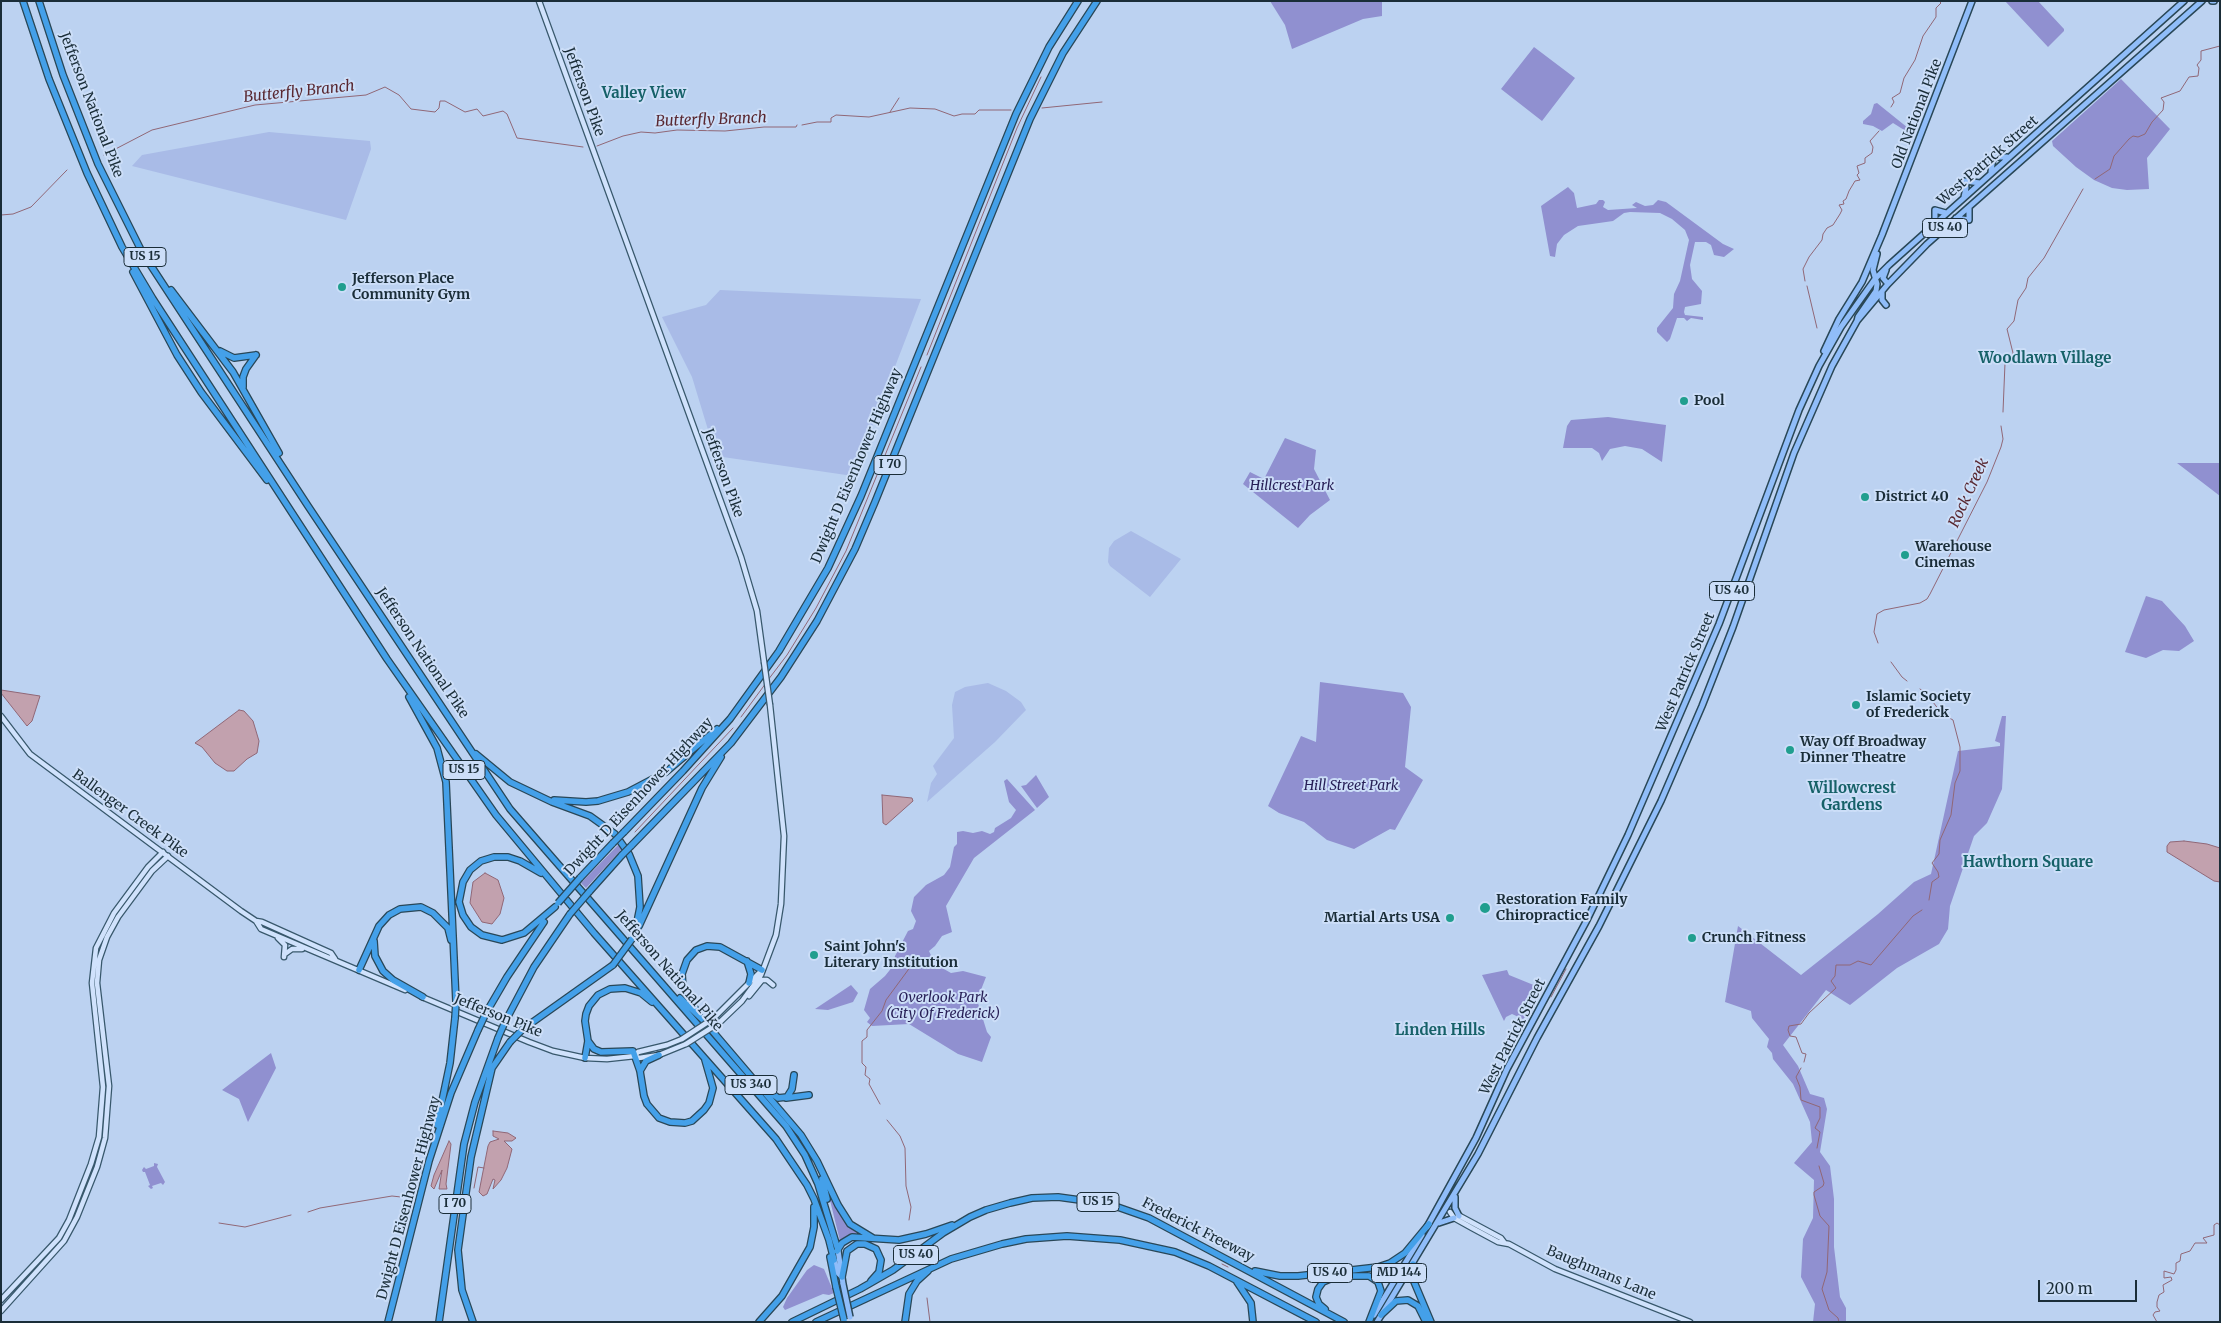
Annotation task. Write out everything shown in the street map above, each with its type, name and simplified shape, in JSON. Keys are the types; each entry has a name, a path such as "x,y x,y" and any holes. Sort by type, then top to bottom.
{"highway":[{"name":"Jefferson National Pike","path":"23,1 49,79 87,174 122,247 153,299 387,659 496,815 547,877 776,1139 804,1180 819,1210 834,1260"},
{"name":"Jefferson National Pike","path":"39,1 63,75 98,164 142,252 510,809 786,1126 805,1156 818,1184 838,1250"},
{"name":"Dwight D Eisenhower Highway","path":"388,1322 429,1161 451,1093 486,1013 511,970 556,905 702,751 759,680 797,624 840,543 1016,114 1049,47 1078,1"},
{"name":"Dwight D Eisenhower Highway","path":"439,1322 460,1168 470,1119 483,1077 505,1022 534,967 570,914 622,855 731,743 764,701 801,647 854,549 1030,119 1063,53 1096,1"},
{"path":"122,247 141,289 176,355 201,392 301,525"},
{"path":"142,252 216,348 244,389 298,488"},
{"path":"216,348 234,358 256,355 243,377 244,389"},
{"path":"387,659 426,724 437,748 444,770 447,796 456,1002 450,1063 429,1161"},
{"path":"549,800 577,803 598,801 643,786 680,762 736,709"},
{"path":"470,1119 485,1081 510,1042 523,1029 613,964 632,939 702,788 731,743"},
{"path":"474,753 510,782 526,792 583,812 600,821 615,834 636,868 640,886 640,907 635,932"},
{"path":"547,877 514,858 501,856 487,858 475,865 466,875 460,888 461,909 466,921 476,931 488,938 502,940 524,933 556,905"},
{"path":"359,970 374,935 384,919 394,911 407,907 427,909 439,917 448,928 454,959"},
{"path":"374,935 375,956 383,972 423,997"},
{"path":"703,1020 683,988 682,974 691,954 707,946 720,947 762,970"},
{"name":"US 15","path":"643,961 703,1020 802,1135 844,1215 856,1229 873,1238 899,1240 918,1236 970,1217"},
{"path":"746,961 751,974 749,983"},
{"path":"585,1058 588,1041 585,1021 589,1006 598,995 610,989 625,988 641,994 670,1018"},
{"path":"588,1041 594,1050 601,1052 633,1051 640,1071 644,1096 651,1109 664,1120 684,1123 692,1121 704,1110 712,1096 712,1082 704,1056"},
{"path":"640,1071 646,1061 659,1054"},
{"path":"473,1322 462,1290 458,1250 472,1157 492,1068"},
{"path":"783,1099 790,1094 794,1075"},
{"path":"752,1078 774,1096 783,1099 809,1096"},
{"path":"817,1161 828,1201 832,1226"},
{"name":"US 15","path":"804,1180 827,1245 844,1321"},
{"name":"Frederick Freeway","path":"792,1322 860,1289 893,1270 944,1233 970,1217 998,1206 1032,1198 1082,1199 1130,1210 1218,1253 1344,1322"},
{"path":"760,1322 782,1296 810,1248 814,1227 814,1207"},
{"name":"US 40","path":"1218,1253 1255,1271 1280,1276 1298,1276 1373,1268 1390,1263 1405,1253 1429,1224"},
{"path":"834,1260 842,1243 852,1237 873,1238"},
{"name":"Frederick Freeway","path":"816,1322 960,1256 1026,1239 1091,1237 1145,1244 1185,1256 1232,1277 1316,1322"},
{"path":"842,1277 845,1255 850,1248 861,1244 873,1247 880,1256 880,1269 873,1279 860,1289"},
{"path":"1413,1264 1412,1277 1431,1322"},
{"path":"906,1322 910,1290 931,1268"},
{"path":"1332,1315 1317,1300 1316,1293 1320,1285 1327,1279 1337,1276 1365,1275 1375,1279 1381,1291 1369,1322"},
{"path":"1232,1277 1248,1296 1252,1308 1253,1322"},
{"path":"1381,1315 1396,1301 1408,1300 1418,1306 1426,1322"},
{"path":"822,1322 829,1316"}],"main road":[{"name":"Jefferson Pike","path":"359,970 529,1042 553,1050 585,1058 607,1059 635,1056 639,1058 659,1054 686,1044 719,1023 742,1001 761,975 778,923 785,854 783,818 757,611 741,557 539,1"},
{"name":"Old National Pike","path":"1882,235 1972,1"},
{"name":"West Patrick Street","path":"1369,1322 1429,1224 1476,1138 1507,1069 1587,920 1628,836 1720,624 1780,455 1819,366 1841,327 1875,279 1889,265 2184,1"},
{"name":"West Patrick Street","path":"1377,1322 1437,1224 1448,1211 1536,1038 1599,926 1661,801 1702,706 1733,627 1794,453 1832,366 1857,321 1888,284 1927,244 2202,1"},
{"path":"1991,173 1993,157 2002,158 2010,156"},
{"path":"1964,197 1965,181 1980,183"},
{"path":"1956,218 1969,220 1969,207"},
{"path":"1935,222 1935,210 1946,213"},
{"path":"1857,321 1876,291 1874,264 1882,235"},
{"path":"1819,366 1834,329 1862,282 1882,235"},
{"path":"1888,284 1884,280 1884,275 1889,265"},
{"path":"1873,304 1879,302 1886,305 1882,300 1882,292"},
{"name":"Ballenger Creek Pike","path":"1,716 30,754 256,921 261,929 359,970"},
{"path":"1,1300 61,1234 69,1220 91,1164 99,1137 103,1087 92,982 96,948 114,913 148,867 163,852"},
{"path":"1,1311 64,1241 77,1217 97,1166 105,1138 109,1086 97,983 99,960 107,937 118,917 152,871 168,856"},
{"name":"Ballenger Creek Pike","path":"256,921 322,949 330,953 335,959"},
{"path":"277,937 285,946 285,956 292,949 306,949"},
{"name":"Jefferson Pike","path":"635,1056 638,1052 667,1045 682,1039 714,1018 762,970"},
{"path":"742,1001 747,998 762,980 767,980 772,985"},
{"path":"1437,1224 1442,1220 1456,1217 1456,1194"},
{"name":"Baughmans Lane","path":"1440,1205 1456,1217 1498,1242 1504,1242 1556,1269 1690,1322"},
{"name":"Jefferson National Pike","path":"838,1250 842,1277"},
{"path":"834,1260 837,1272 842,1277"},
{"name":"US 340","path":"842,1277 851,1319"}],"shaded area":[{"path":"269,132 370,141 371,149 346,220 132,166 142,155"},
{"path":"720,290 921,299 853,476 716,456 692,377 662,317 706,305"},
{"path":"1131,531 1181,559 1150,597 1110,566 1108,562 1109,548 1114,541"},
{"path":"988,683 1006,691 1021,702 1026,710 995,742 927,802 931,783 937,774 933,766 954,738 952,705 955,692 965,687"},
{"path":"1,690 40,696 32,721 27,726 1,693"},
{"path":"239,710 244,711 253,721 259,741 257,753 234,771 227,771 215,763 202,747 195,743"},
{"path":"882,795 912,798 913,801 886,825 883,823"},
{"path":"2184,841 2220,848 2220,882 2214,881 2167,852 2167,846 2170,842"},
{"path":"485,873 498,880 504,898 500,914 492,924 482,922 470,903 473,882"},
{"path":"493,1131 508,1133 516,1138 512,1141 504,1141 512,1149 507,1168 501,1180 493,1189 495,1180 493,1179 487,1194 483,1196 479,1192 488,1146 490,1142 499,1139 493,1136"},
{"path":"449,1141 451,1144 447,1189 439,1189 442,1170 434,1189 431,1186 434,1175"}],"green space":[{"path":"1270,1 1382,1 1382,16 1363,19 1292,49 1285,25"},
{"path":"2005,1 2038,1 2064,31 2048,47"},
{"path":"1534,47 1575,78 1542,121 1501,89"},
{"path":"2121,79 2170,129 2147,158 2149,189 2127,190 2112,188 2094,180 2053,146 2052,141"},
{"path":"1877,103 1913,132 1909,133 1893,123 1882,131 1873,126 1863,124 1863,121 1871,114 1874,104"},
{"path":"1568,187 1574,193 1577,208 1596,204 1599,200 1605,202 1603,207 1608,210 1637,208 1632,205 1636,202 1645,206 1653,205 1658,200 1666,202 1723,244 1734,249 1724,257 1714,255 1711,245 1706,242 1695,242 1690,265 1692,279 1702,291 1701,304 1685,307 1684,312 1685,315 1703,317 1703,320 1691,318 1687,321 1684,318 1677,318 1670,339 1667,342 1657,332 1657,328 1673,308 1674,294 1680,281 1689,240 1685,230 1672,219 1660,213 1630,212 1624,213 1613,221 1578,226 1564,235 1557,244 1555,257 1550,256 1541,206"},
{"path":"1608,417 1666,425 1662,462 1642,449 1625,446 1610,449 1602,461 1599,453 1592,448 1563,448 1567,426 1571,420"},
{"name":"Hillcrest Park","path":"1285,438 1316,450 1314,469 1330,500 1310,515 1298,528 1243,484 1250,472 1264,479"},
{"path":"2177,463 2220,463 2220,496"},
{"path":"2146,596 2162,601 2185,626 2194,641 2179,651 2163,650 2146,658 2125,652"},
{"name":"Hill Street Park","path":"1320,682 1403,693 1411,707 1405,767 1423,780 1395,830 1390,829 1354,849 1327,840 1304,822 1279,813 1268,806 1301,736 1316,742"},
{"path":"2002,716 2006,716 2002,789 1987,823 1974,836 1950,906 1948,929 1939,944 1897,968 1850,1005 1826,990 1783,1045 1798,1066 1810,1094 1824,1098 1827,1109 1820,1152 1830,1166 1834,1199 1834,1247 1840,1297 1846,1308 1846,1321 1813,1322 1815,1304 1801,1277 1803,1239 1813,1218 1814,1180 1794,1163 1812,1142 1810,1122 1793,1084 1773,1059 1772,1053 1767,1047 1769,1039 1752,1018 1751,1011 1725,1002 1738,926 1801,975 1878,914 1914,882 1931,874 1958,751 2000,746 2000,743 1995,741"},
{"path":"1036,775 1049,797 1037,808 1021,786 1026,785"},
{"name":"Overlook Park (City Of Frederick)","path":"1007,779 1035,810 974,858 946,906 952,932 942,936 929,951 935,964 951,973 963,971 986,977 977,1000 987,1032 991,1037 982,1062 958,1054 909,1024 872,1026 867,1022 870,1018 864,1010 870,989 893,966 895,956 908,931 913,929 916,921 911,911 914,897 926,885 944,875 950,867 954,847 957,844 957,832 973,833 982,831 990,834 994,832 995,828 1011,818 1016,810 1009,802 1004,781"},
{"path":"618,845 622,849 586,888 581,883"},
{"path":"1507,970 1509,975 1541,988 1528,1014 1523,1019 1512,1014 1506,1017 1504,1021 1482,975"},
{"path":"851,985 858,993 853,1002 828,1010 815,1009"},
{"path":"271,1053 276,1068 248,1122 239,1099 222,1090"},
{"path":"154,1163 158,1164 157,1167 165,1182 163,1185 161,1183 152,1186 153,1188 151,1189 148,1186 150,1185 145,1172 142,1170 144,1167 146,1169 154,1166"},
{"path":"825,1180 832,1197 860,1233 850,1235 840,1241"},
{"path":"814,1265 824,1269 834,1293 829,1295 823,1294 785,1310 783,1307 787,1298 807,1270"}],"waterway":[{"path":"1891,107 1894,102 1892,98 1900,93 1904,78 1915,60 1923,36 1936,17 1936,8 1941,3 1939,1"},
{"name":"Rock Creek","path":"2095,179 2110,169 2114,156 2129,139 2133,136 2138,137 2145,134 2152,122 2163,110 2164,102 2161,98 2180,91 2189,77 2198,76 2199,68 2197,65 2201,60 2201,51 2220,46"},
{"path":"927,355 1017,128 1041,77"},
{"name":"Butterfly Branch","path":"104,155 152,130 255,105 366,95 385,87 399,95 411,109 435,112 439,108 440,101 445,101 465,112 477,109 483,116 503,111 507,114 517,138 583,147"},
{"path":"890,112 899,98"},
{"name":"Butterfly Branch","path":"1042,108 1102,102"},
{"name":"Butterfly Branch","path":"802,125 831,122 831,118 836,115 869,117 910,108 935,109 954,116 975,114 979,110 1011,110"},
{"name":"Butterfly Branch","path":"597,146 623,136 641,132 655,133 677,130 725,131 764,127 796,127 797,125"},
{"path":"1805,281 1803,269 1809,257 1822,240 1827,228 1833,225 1840,214 1842,210 1839,205 1844,204 1843,201 1846,199 1855,181 1860,180 1857,175 1859,173 1857,166 1865,163 1865,158 1872,153 1873,147 1870,141 1879,131"},
{"name":"Butterfly Branch","path":"1,215 13,214 31,207 67,170"},
{"name":"Rock Creek","path":"2003,412 2005,363 2013,353 2007,329 2014,321 2018,300 2026,288 2028,278 2044,258 2083,189"},
{"path":"1807,286 1817,328"},
{"path":"768,680 787,655 816,608 846,551 921,367"},
{"name":"Rock Creek","path":"1878,643 1874,632 1877,614 1884,610 1920,603 1927,599 1930,594 1987,482 2001,447 2003,439 2001,426"},
{"name":"Rock Creek","path":"1891,662 1907,681"},
{"path":"741,717 766,683"},
{"name":"Rock Creek","path":"1920,689 1927,694 1942,714 1953,720 1960,747 1960,771 1955,783 1951,815 1940,840 1939,854 1932,863 1939,877 1932,882 1929,900"},
{"path":"635,832 733,728"},
{"name":"Rock Creek","path":"1804,1062 1806,1054 1802,1053 1796,1037 1790,1036 1789,1026 1801,1024 1809,1013 1836,988 1831,981 1835,976 1836,965 1850,965 1858,961 1871,965 1913,916 1922,910"},
{"path":"880,1104 869,1084 870,1079 865,1075 866,1067 862,1063 862,1041 867,1037 867,1030 882,1011 886,1000 911,966 914,956"},
{"path":"1551,997 1566,969"},
{"name":"Rock Creek","path":"1801,1068 1796,1077 1800,1087 1801,1100 1820,1107 1820,1118 1815,1128 1820,1132 1817,1148"},
{"path":"887,1120 900,1136 905,1148 906,1186 911,1207 909,1220"},
{"name":"Rock Creek","path":"1819,1166 1824,1183 1823,1186 1814,1192 1814,1195 1820,1216 1829,1226 1827,1272 1822,1289 1829,1310 1838,1318 1839,1322"},
{"path":"474,1188 478,1167 484,1168"},
{"path":"308,1212 320,1208 392,1196 401,1197"},
{"path":"219,1223 245,1227 291,1215"},
{"path":"2157,1322 2153,1315 2155,1312 2160,1311 2157,1307 2159,1295 2164,1292 2163,1285 2172,1280 2171,1277 2164,1278 2164,1271 2174,1274 2176,1263 2180,1261 2181,1254 2190,1251 2195,1243 2207,1243 2203,1238 2214,1235 2214,1225 2217,1223 2220,1225"},
{"path":"1222,1264 1228,1267"},
{"path":"927,1298 930,1322"}],"place":[{"name":"Jefferson Place Community Gym","path":"342,287"},
{"name":"Pool","path":"1684,401"},
{"name":"District 40","path":"1865,497"},
{"name":"Warehouse Cinemas","path":"1905,555"},
{"name":"Islamic Society of Frederick","path":"1856,705"},
{"name":"Way Off Broadway Dinner Theatre","path":"1790,750"},
{"name":"Restoration Family Chiropractice","path":"1485,908"},
{"name":"Martial Arts USA","path":"1450,918"},
{"name":"Crunch Fitness","path":"1692,938"},
{"name":"Saint John's Literary Institution","path":"814,955"}],"district":[{"name":"Valley View","path":"644,94"},
{"name":"Woodlawn Village","path":"2045,359"},
{"name":"Willowcrest Gardens","path":"1852,798"},
{"name":"Hawthorn Square","path":"2028,863"},
{"name":"Linden Hills","path":"1440,1031"}]}
